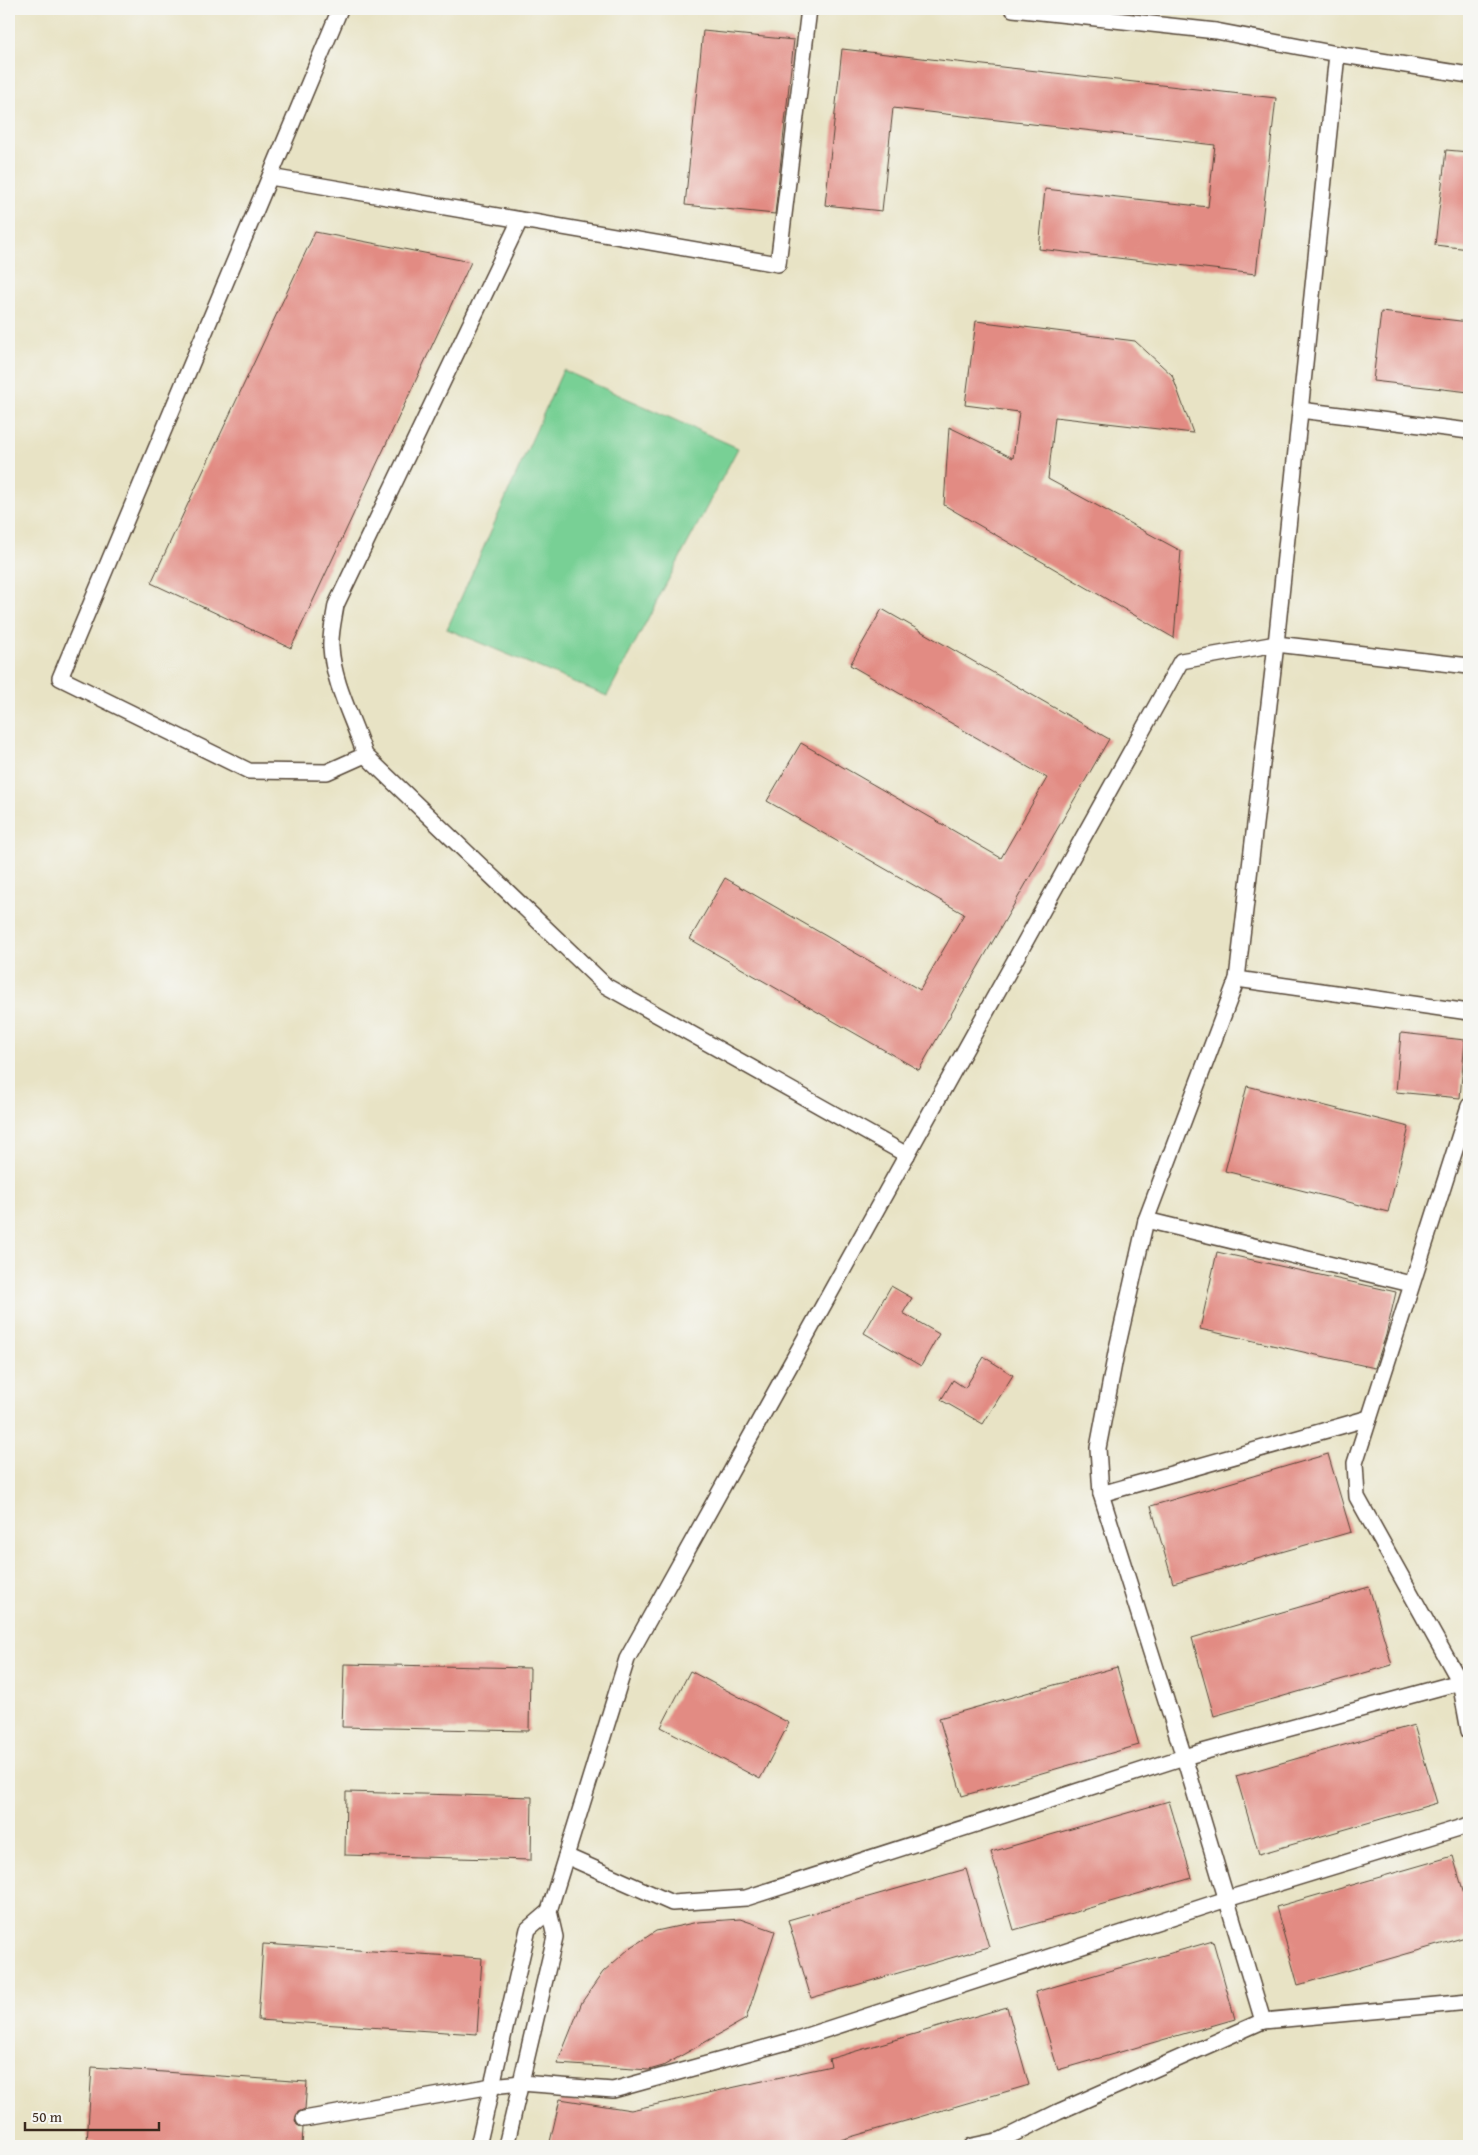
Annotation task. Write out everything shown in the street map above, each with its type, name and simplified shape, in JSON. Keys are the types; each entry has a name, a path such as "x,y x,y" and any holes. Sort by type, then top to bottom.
{"street":[{"path":"340,9 60,678 249,771 327,772 365,755"},
{"path":"270,177 778,264 809,9"},
{"path":"1014,9 1216,31 1337,54 1469,75"},
{"path":"1263,2021 1184,1757 1101,1494 1098,1448 1116,1354 1146,1220 1237,979 1276,644 1337,54"},
{"path":"520,220 336,605 331,647 340,691 353,720 365,755 606,986 907,1155"},
{"path":"1300,410 1469,431"},
{"path":"506,2146 555,1937 549,1910 627,1659 1181,661 1276,644 1469,666"},
{"path":"1237,979 1469,1012"},
{"path":"1469,1106 1355,1463 1357,1497 1460,1682 1469,1731"},
{"path":"1146,1220 1411,1284"},
{"path":"1101,1494 1369,1418"},
{"path":"566,1856 672,1903 746,1898 1184,1757 1460,1682"},
{"path":"304,2119 492,2086 521,2084 613,2090 794,2040 1227,1899 1469,1825"},
{"path":"478,2146 528,1929 549,1910"},
{"path":"972,2146 1001,2140 1058,2112 1263,2021 1469,2002"}],"green space":[{"path":"563,370 738,448 607,696 447,629"}],"building":[{"path":"703,31 794,40 775,214 685,205"},
{"path":"842,49 1276,98 1256,274 1039,249 1045,189 1208,207 1215,145 893,108 882,211 825,205"},
{"path":"1446,150 1469,152 1469,249 1435,245"},
{"path":"315,232 471,262 291,648 151,583"},
{"path":"1381,312 1469,322 1469,392 1373,381"},
{"path":"976,321 1135,341 1172,375 1193,433 1055,417 1048,479 1181,551 1174,638 944,505 949,427 1013,458 1019,412 965,405"},
{"path":"882,609 1109,739 919,1070 690,939 725,878 920,990 964,914 767,801 801,743 1001,858 1047,778 850,665"},
{"path":"1401,1033 1465,1040 1460,1098 1396,1092"},
{"path":"1247,1086 1409,1127 1388,1212 1225,1171"},
{"path":"1217,1252 1396,1292 1386,1335 1375,1368 1200,1329"},
{"path":"891,1286 912,1298 903,1313 939,1334 921,1366 864,1333"},
{"path":"984,1357 1013,1375 983,1424 941,1400 953,1380 965,1388"},
{"path":"1328,1454 1351,1532 1173,1583 1151,1506"},
{"path":"1369,1587 1392,1665 1214,1716 1192,1638"},
{"path":"344,1664 530,1668 529,1731 342,1727"},
{"path":"1117,1667 1139,1745 962,1796 939,1718"},
{"path":"690,1671 789,1723 760,1779 661,1727"},
{"path":"1414,1725 1437,1803 1259,1854 1236,1776"},
{"path":"346,1792 532,1797 531,1860 345,1855"},
{"path":"1169,1801 1192,1878 1014,1930 991,1852"},
{"path":"1453,1856 1469,1911 1469,1936 1298,1985 1276,1907"},
{"path":"966,1869 989,1947 811,1998 788,1920"},
{"path":"740,1919 775,1931 746,2019 663,2066 649,2070 557,2064 582,2002 603,1972 630,1948 656,1931 698,1922"},
{"path":"1213,1941 1235,2019 1058,2070 1035,1992"},
{"path":"263,1944 482,1958 477,2034 258,2020"},
{"path":"1007,2007 1029,2085 830,2143 831,2146 549,2146 560,2099 631,2110 831,2066 829,2059"},
{"path":"92,2067 307,2082 305,2109 298,2112 295,2120 297,2125 303,2128 302,2146 140,2146 87,2142"}]}
